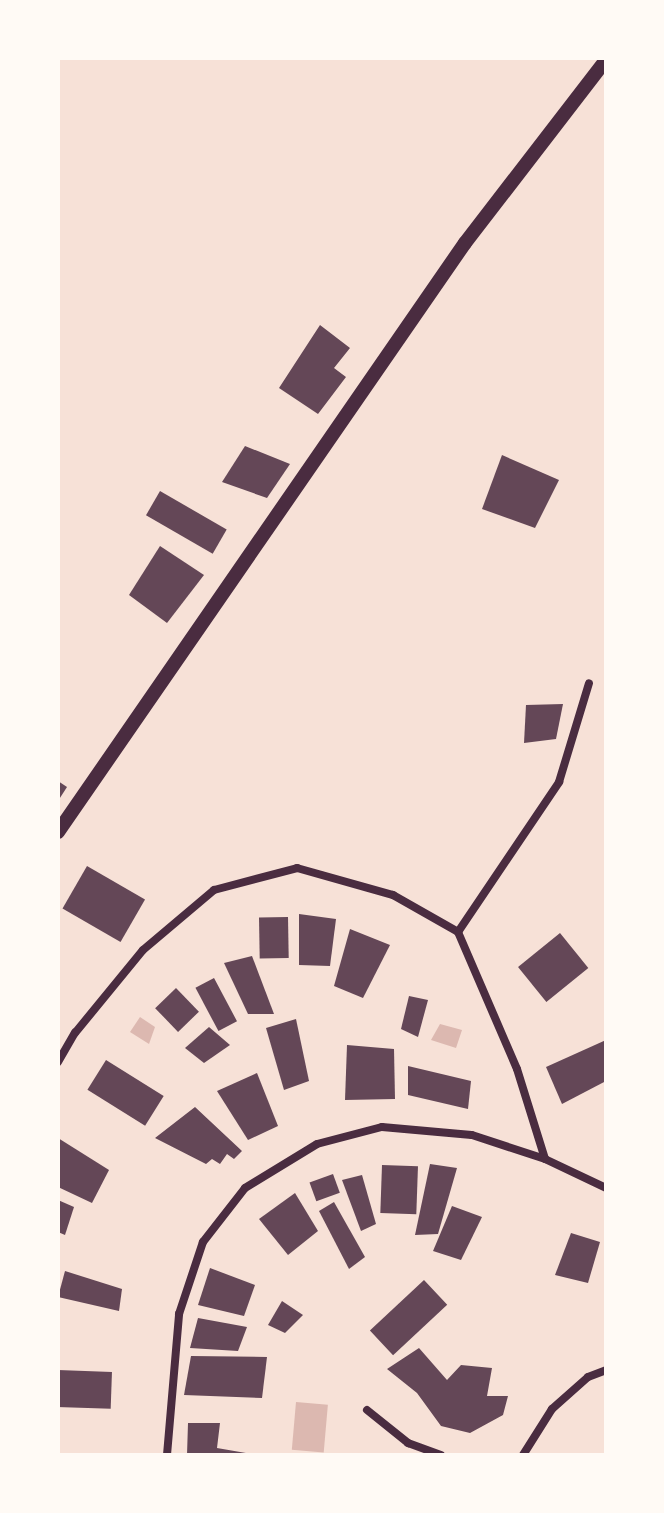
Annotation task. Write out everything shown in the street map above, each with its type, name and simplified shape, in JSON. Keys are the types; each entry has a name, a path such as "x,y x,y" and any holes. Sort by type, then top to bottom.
{"street":[{"path":"59,829 465,243 606,60"},
{"path":"458,932 559,782 589,683"},
{"path":"58,1062 75,1033 143,950 214,890 297,868 393,895 458,932 517,1069 545,1159"},
{"path":"167,1455 179,1314 203,1242 245,1188 317,1144 382,1127 472,1135 545,1159 606,1188"},
{"path":"523,1455 552,1409 588,1377 606,1370"},
{"path":"367,1410 408,1443 441,1455"}],"shaded area":[{"path":"140,1017 155,1027 149,1044 130,1032"},
{"path":"440,1024 462,1030 456,1048 431,1040"},
{"path":"296,1402 328,1405 324,1453 292,1450"}],"building":[{"path":"320,325 350,348 334,368 346,377 318,414 279,388"},
{"path":"245,446 290,464 267,498 222,482"},
{"path":"502,455 559,480 535,528 482,509"},
{"path":"160,491 227,530 213,554 146,515"},
{"path":"160,546 204,575 167,623 129,595"},
{"path":"563,704 556,739 524,743 526,705"},
{"path":"58,781 67,787 58,801"},
{"path":"87,866 145,900 121,942 62,908"},
{"path":"299,914 336,919 330,966 299,965"},
{"path":"288,917 289,958 260,958 259,918"},
{"path":"350,929 390,945 363,998 334,986"},
{"path":"560,933 588,968 546,1002 518,967"},
{"path":"252,956 274,1014 248,1014 224,963"},
{"path":"214,978 237,1021 218,1031 195,988"},
{"path":"176,988 199,1012 178,1032 155,1008"},
{"path":"409,996 428,1000 418,1037 401,1029"},
{"path":"296,1019 309,1081 284,1090 266,1028"},
{"path":"209,1027 230,1045 204,1063 185,1048"},
{"path":"606,1040 606,1081 562,1104 546,1067"},
{"path":"347,1045 394,1049 395,1099 345,1100"},
{"path":"106,1060 164,1096 145,1126 87,1090"},
{"path":"408,1066 471,1081 468,1109 408,1095"},
{"path":"257,1073 278,1126 248,1140 217,1091"},
{"path":"195,1107 242,1151 234,1159 227,1154 220,1164 212,1159 206,1164 155,1138"},
{"path":"58,1138 109,1170 92,1203 58,1187"},
{"path":"430,1164 457,1168 438,1234 415,1235"},
{"path":"382,1165 418,1166 416,1214 380,1213"},
{"path":"333,1174 340,1193 316,1201 310,1183"},
{"path":"362,1175 376,1224 361,1231 342,1180"},
{"path":"295,1193 318,1231 288,1255 259,1219"},
{"path":"58,1200 74,1207 65,1235 58,1232"},
{"path":"334,1202 365,1257 349,1269 319,1211"},
{"path":"452,1206 482,1217 461,1260 433,1251"},
{"path":"571,1233 600,1242 588,1283 555,1275"},
{"path":"210,1268 255,1285 244,1316 198,1305"},
{"path":"65,1271 122,1289 119,1311 58,1297"},
{"path":"424,1280 447,1305 393,1355 370,1330"},
{"path":"282,1301 303,1315 285,1333 268,1325"},
{"path":"198,1318 247,1327 238,1351 190,1348"},
{"path":"419,1348 447,1380 461,1365 492,1368 487,1396 508,1396 503,1415 470,1433 441,1426 417,1393 387,1369"},
{"path":"191,1356 267,1357 262,1398 184,1395"},
{"path":"58,1370 112,1372 111,1409 58,1407"},
{"path":"188,1423 220,1423 217,1448 258,1455 187,1455"}]}
